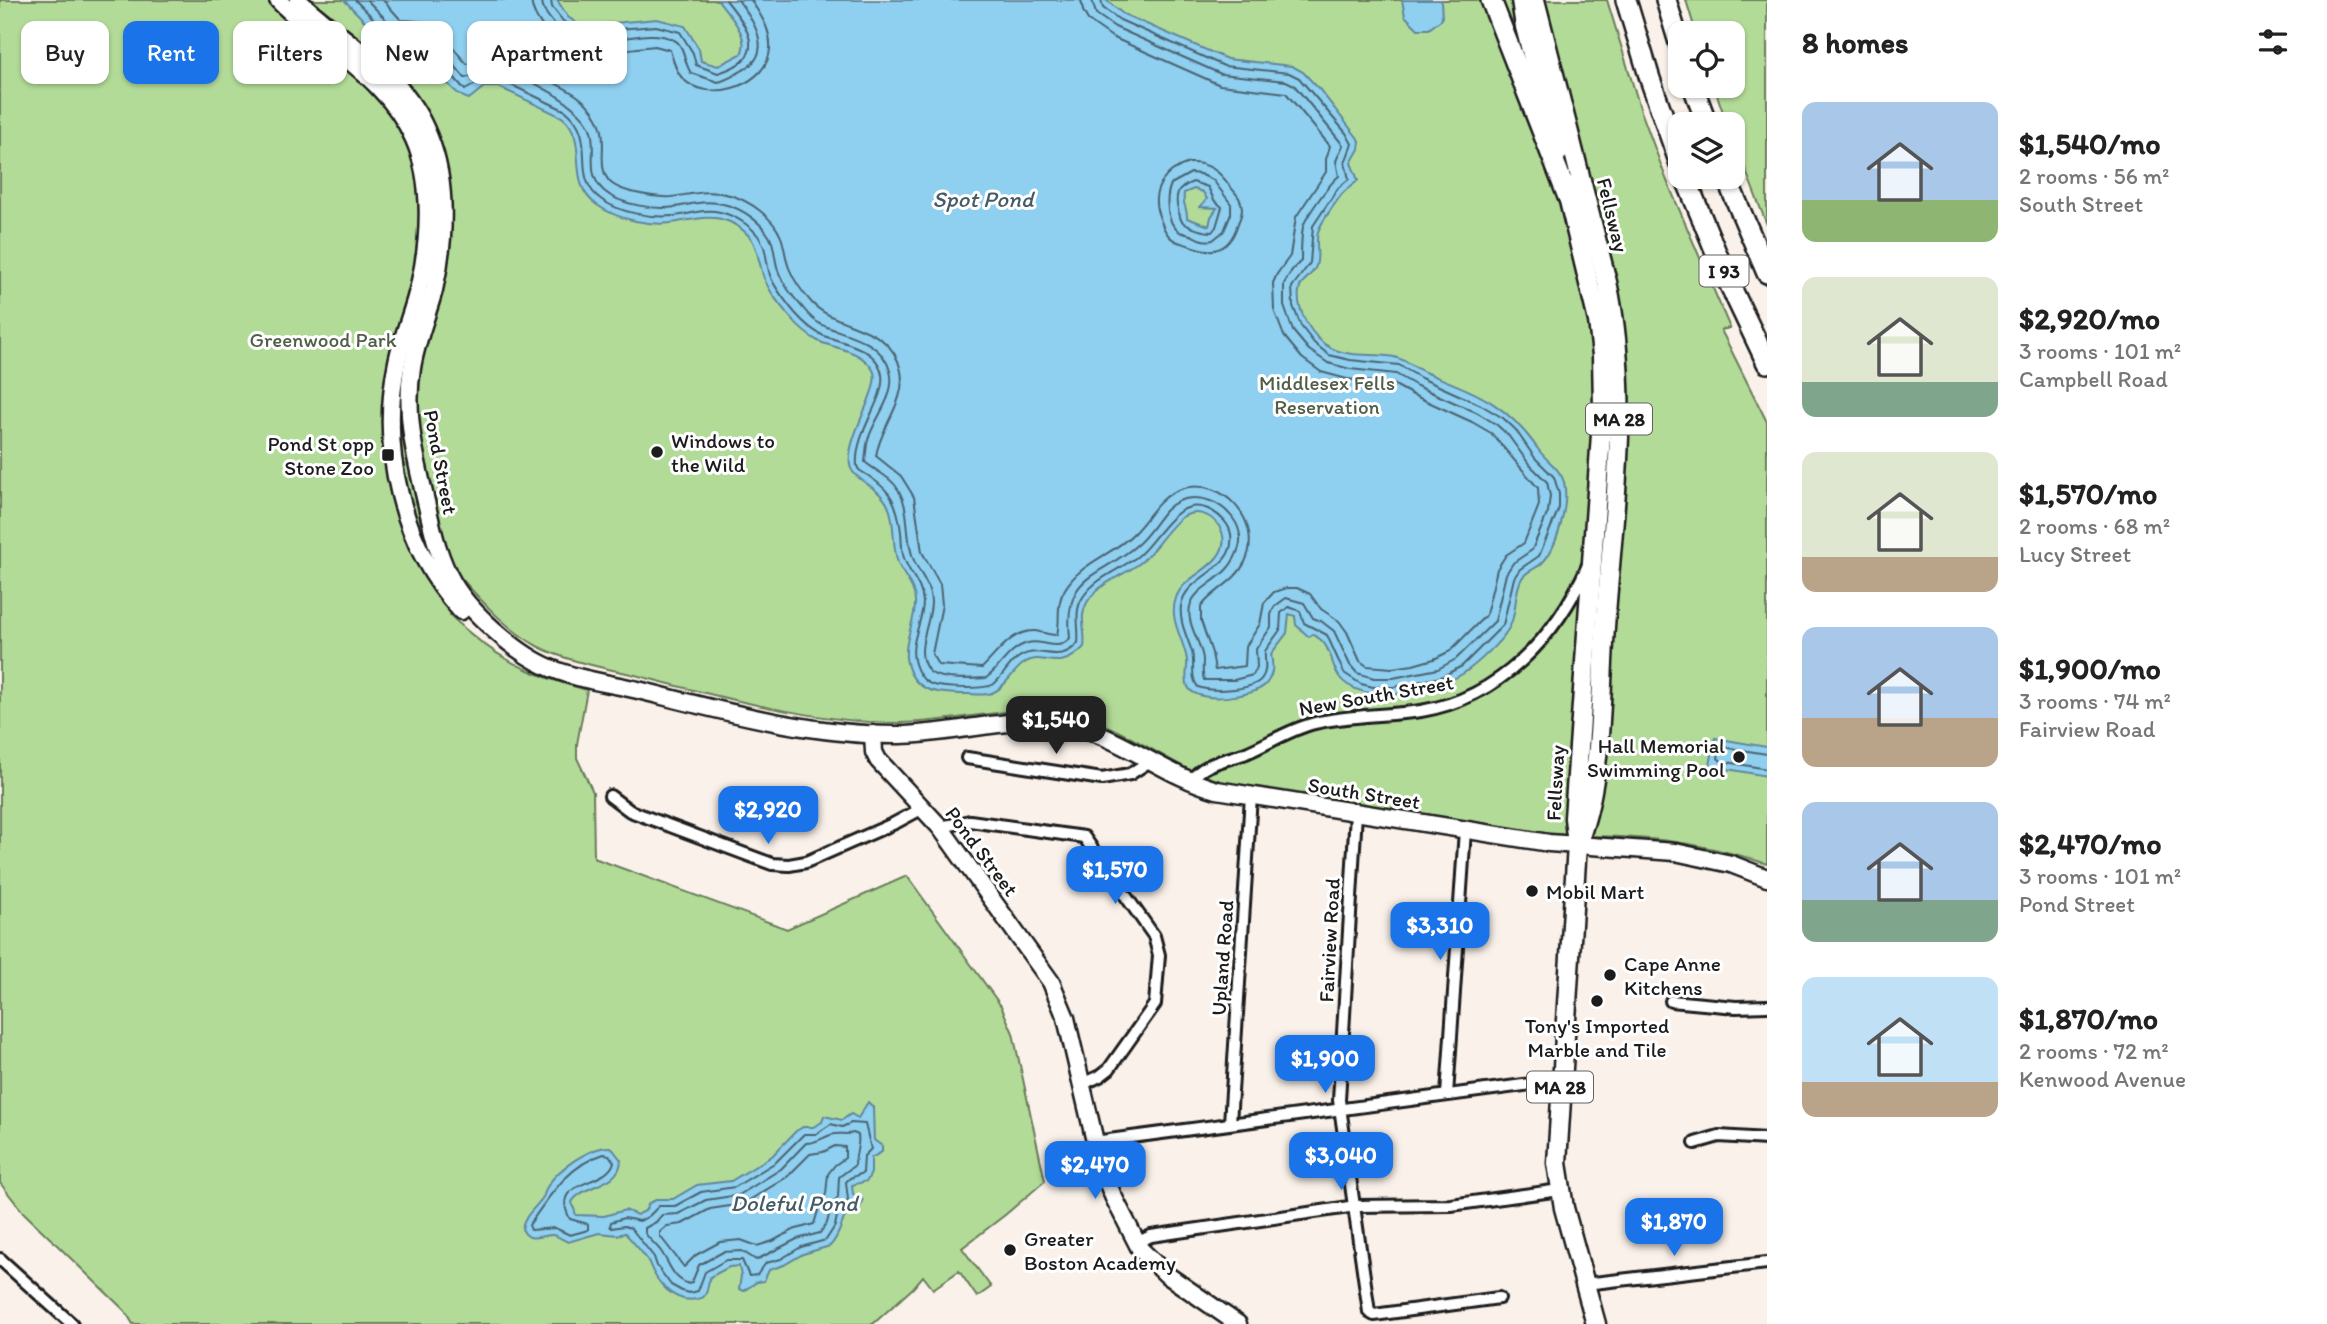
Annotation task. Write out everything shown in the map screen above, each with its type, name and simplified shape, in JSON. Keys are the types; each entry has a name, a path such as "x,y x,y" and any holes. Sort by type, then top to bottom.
{"highway":[{"path":"1491,0 1567,197"},
{"path":"1626,0 1668,130"},
{"path":"1666,0 1672,21"},
{"name":"I 93","path":"1690,189 1727,279 1767,363"},
{"name":"I 93","path":"1731,189 1767,273"}],"main road":[{"name":"Pond Street","path":"278,0 298,20 335,47 375,83 399,111 415,140 425,183 427,234 419,285 401,347 392,395 391,436 398,483 420,549 440,585 469,619 495,642 518,655 570,674 745,715 873,734 878,760 940,827 1051,982 1066,1018 1094,1142 1113,1196 1136,1243 1151,1262 1167,1275 1238,1324"},
{"name":"Pond Street","path":"298,0 358,47 390,78 417,112 431,140 440,180 441,242 434,287 412,369 408,409 412,445 437,546 450,578 472,608 534,660"},
{"name":"Fellsway","path":"1521,0 1595,304 1602,355 1604,406 1574,818 1577,845"},
{"name":"Fellsway","path":"1535,0 1614,316 1619,369 1618,442 1597,744 1588,815 1577,845"},
{"name":"South Street","path":"873,734 921,734 1018,723 1054,723 1097,734 1191,781 1213,789 1465,830 1577,845 1636,848 1691,855 1731,864 1767,878"},
{"name":"MA 28","path":"1577,845 1557,1154 1560,1190 1596,1324"}],"street":[{"name":"New South Street","path":"1191,781 1203,768 1256,749 1300,727 1341,719 1432,709 1484,690 1514,668 1546,633 1580,582 1593,550"},
{"path":"967,758 1108,779 1130,774 1150,761"},
{"path":"610,796 630,811 772,864 783,865 811,860 923,808"},
{"name":"Upland Road","path":"1230,1123 1251,796"},
{"name":"Fairview Road","path":"1356,813 1340,1108 1371,1315 1499,1298"},
{"path":"940,827 970,821 1086,838 1154,936 1158,962 1154,1007 1109,1069 1081,1085"},
{"path":"1447,1095 1465,830"},
{"path":"1671,1001 1736,1007 1767,1006"},
{"path":"1094,1142 1561,1080"},
{"path":"1695,1143 1719,1136 1767,1139"},
{"path":"1136,1243 1151,1236 1353,1206 1455,1205 1560,1190"},
{"path":"0,1259 72,1324"},
{"path":"1585,1284 1767,1263"}],"green space":[{"name":"Middlesex Fells Reservation","path":"0,0 1607,0 1668,189 1670,189 1730,328 1721,330 1767,422 1767,864 1714,849 1662,840 1555,836 1218,782 1105,725 1064,713 1023,711 920,722 868,722 802,714 735,700 587,664 549,652 526,640 506,624 462,579 450,615 465,629 513,663 587,690 577,758 593,792 594,858 787,929 907,876 1001,1006 1013,1033 1045,1181 962,1248 991,1287 977,1297 959,1271 933,1289 923,1276 873,1324 133,1324 125,1311 23,1212 0,1183"},
{"path":"1686,0 1767,0 1767,225 1745,169 1745,112 1723,112 1718,98 1745,98 1745,21 1692,21"}],"water":[{"name":"Spot Pond","path":"344,0 557,0 574,21 467,21 467,84 627,84 627,22 657,19 685,26 699,49 701,61 718,66 741,54 743,40 737,26 718,0 1106,0 1123,14 1227,59 1292,66 1303,72 1320,90 1360,141 1359,149 1351,163 1358,180 1342,194 1321,226 1317,238 1316,266 1300,287 1300,307 1307,324 1324,344 1331,348 1346,353 1399,358 1489,401 1514,420 1564,482 1564,512 1558,535 1543,562 1522,578 1517,590 1512,622 1495,646 1464,673 1423,690 1374,694 1348,685 1338,675 1325,645 1313,634 1309,637 1296,625 1295,616 1289,614 1287,633 1271,654 1270,677 1260,689 1226,697 1193,693 1186,680 1187,660 1175,622 1174,606 1184,585 1220,553 1223,536 1216,522 1209,517 1193,513 1179,520 1140,563 1106,584 1091,597 1083,615 1084,647 1074,655 1057,661 1030,660 1019,667 997,691 989,694 946,693 927,689 914,678 906,658 915,608 914,596 898,563 890,511 881,496 852,471 850,465 853,441 875,378 868,363 855,354 818,341 796,324 769,289 752,239 740,228 730,222 710,218 646,223 615,215 587,196 579,174 575,137 562,117 499,87 484,87 469,99 448,84 453,84 453,21 364,21","holes":["1194,189 1203,192 1207,199 1200,207 1217,208 1209,226 1187,218 1184,193"]},
{"path":"1402,0 1441,0 1442,19 1429,29 1418,29 1405,16"},
{"name":"Hall Memorial Swimming Pool","path":"1715,738 1767,747 1767,776 1710,766"},
{"name":"Doleful Pond","path":"868,1102 873,1107 874,1140 882,1146 882,1152 871,1158 871,1173 867,1181 852,1185 853,1194 862,1199 860,1207 851,1207 830,1246 803,1254 769,1270 764,1281 757,1282 743,1291 739,1289 739,1266 729,1267 710,1277 703,1298 689,1300 674,1295 661,1284 645,1256 625,1233 599,1233 568,1242 554,1235 531,1237 522,1229 525,1220 558,1173 594,1150 611,1147 621,1160 619,1169 608,1180 585,1191 572,1202 576,1215 604,1216 625,1210 637,1215 645,1211 649,1203 658,1199 673,1199 697,1185 731,1181 772,1156 796,1131 803,1127 813,1127 822,1122 824,1116 842,1120 851,1114 858,1118"}],"place":[{"name":"Windows to the Wild","path":"657,452"},
{"name":"Pond St opp Stone Zoo","path":"388,455"},
{"name":"Hall Memorial Swimming Pool","path":"1739,757"},
{"name":"Mobil Mart","path":"1532,891"},
{"name":"Cape Anne Kitchens","path":"1610,975"},
{"name":"Tony's Imported Marble and Tile","path":"1597,1001"},
{"name":"Greater Boston Academy","path":"1010,1250"}],"park label":[{"name":"Greenwood Park","path":"323,339"}]}
